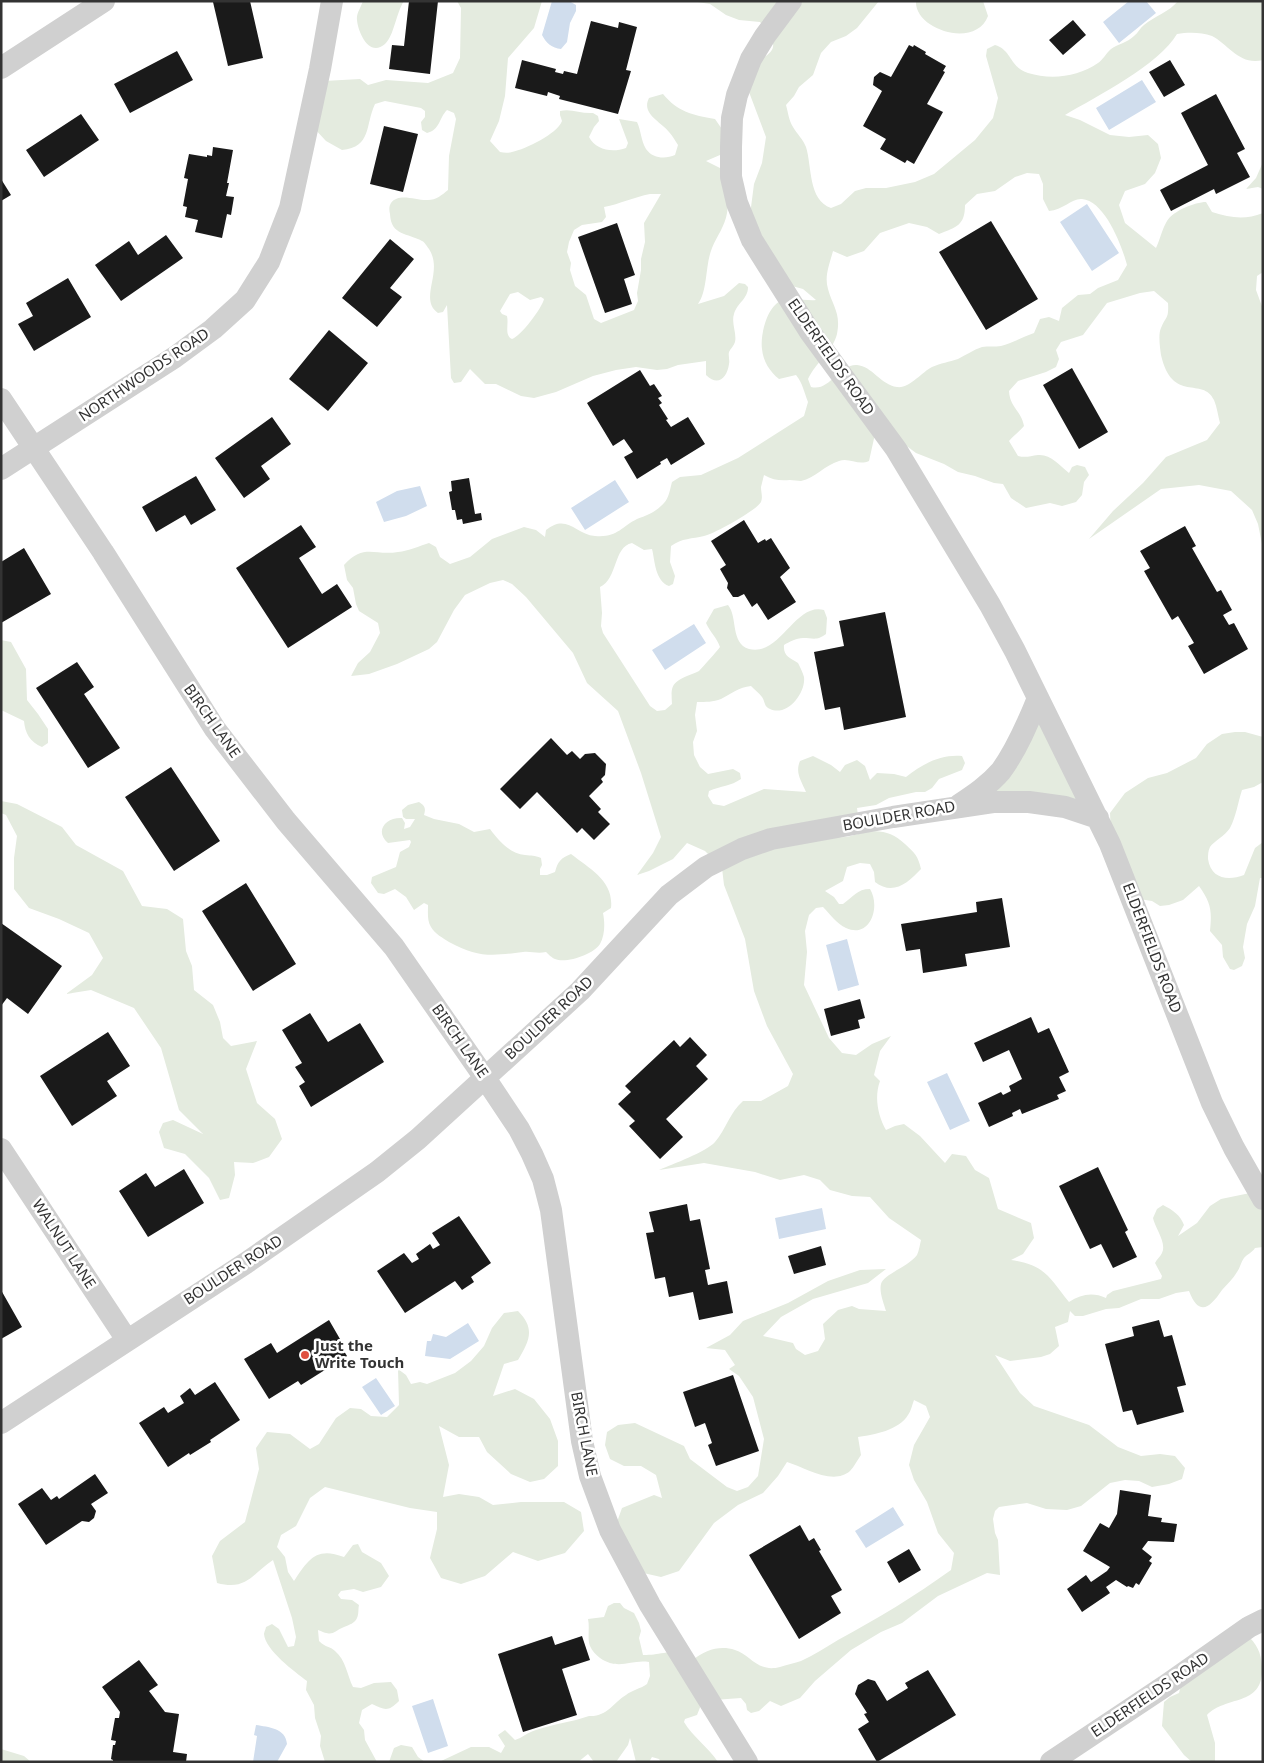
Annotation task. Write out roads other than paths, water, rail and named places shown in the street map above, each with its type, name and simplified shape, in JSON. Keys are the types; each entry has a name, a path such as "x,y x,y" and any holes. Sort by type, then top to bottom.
{"street":[{"path":"1,68 104,1"},
{"name":"NORTHWOODS ROAD","path":"1,469 176,357 213,329 245,300 269,262 290,208 320,68 332,1"},
{"name":"ELDERFIELDS ROAD","path":"790,1 751,59 737,95 732,118 730,147 732,177 737,203 752,240 810,332 901,457 990,605 1098,818 1133,900 1212,1103 1234,1148 1263,1199"},
{"name":"BIRCH LANE","path":"1,400 103,552 214,729 286,821 394,947 519,1129 543,1179 551,1210 582,1441 590,1476 610,1530 650,1605 747,1762"},
{"path":"957,806 980,791 1000,771 1022,736 1038,698"},
{"name":"BOULDER ROAD","path":"1,1423 246,1263 378,1172 418,1139 580,991 669,895 706,867 742,849 771,839 957,806 993,802 1030,802 1065,807 1098,818"},
{"name":"WALNUT LANE","path":"1,1149 127,1340"},
{"name":"ELDERFIELDS ROAD","path":"1051,1762 1165,1686 1258,1619"}],"water":[{"path":"552,1 569,1 576,5 576,11 570,23 567,42 561,49 550,45 542,35"},
{"path":"1129,1 1146,1 1156,13 1119,43 1103,22"},
{"path":"1142,80 1156,102 1109,130 1096,108"},
{"path":"1087,204 1119,253 1092,271 1060,222"},
{"path":"615,480 629,502 585,530 571,508"},
{"path":"420,486 427,506 406,516 384,522 376,502 397,491"},
{"path":"694,624 706,643 665,670 652,650"},
{"path":"847,939 859,985 838,991 826,945"},
{"path":"947,1073 970,1121 950,1130 927,1082"},
{"path":"822,1208 826,1229 779,1239 775,1218"},
{"path":"468,1323 479,1341 450,1359 425,1356 427,1341 431,1341 433,1334 446,1337"},
{"path":"376,1378 395,1406 381,1415 362,1387"},
{"path":"893,1507 904,1525 866,1548 855,1531"},
{"path":"433,1699 448,1746 428,1753 412,1706"},
{"path":"256,1725 276,1729 286,1739 287,1744 277,1762 253,1762 257,1736 254,1735"}],"place":[{"name":"Just the Write Touch","path":"305,1355"}]}
